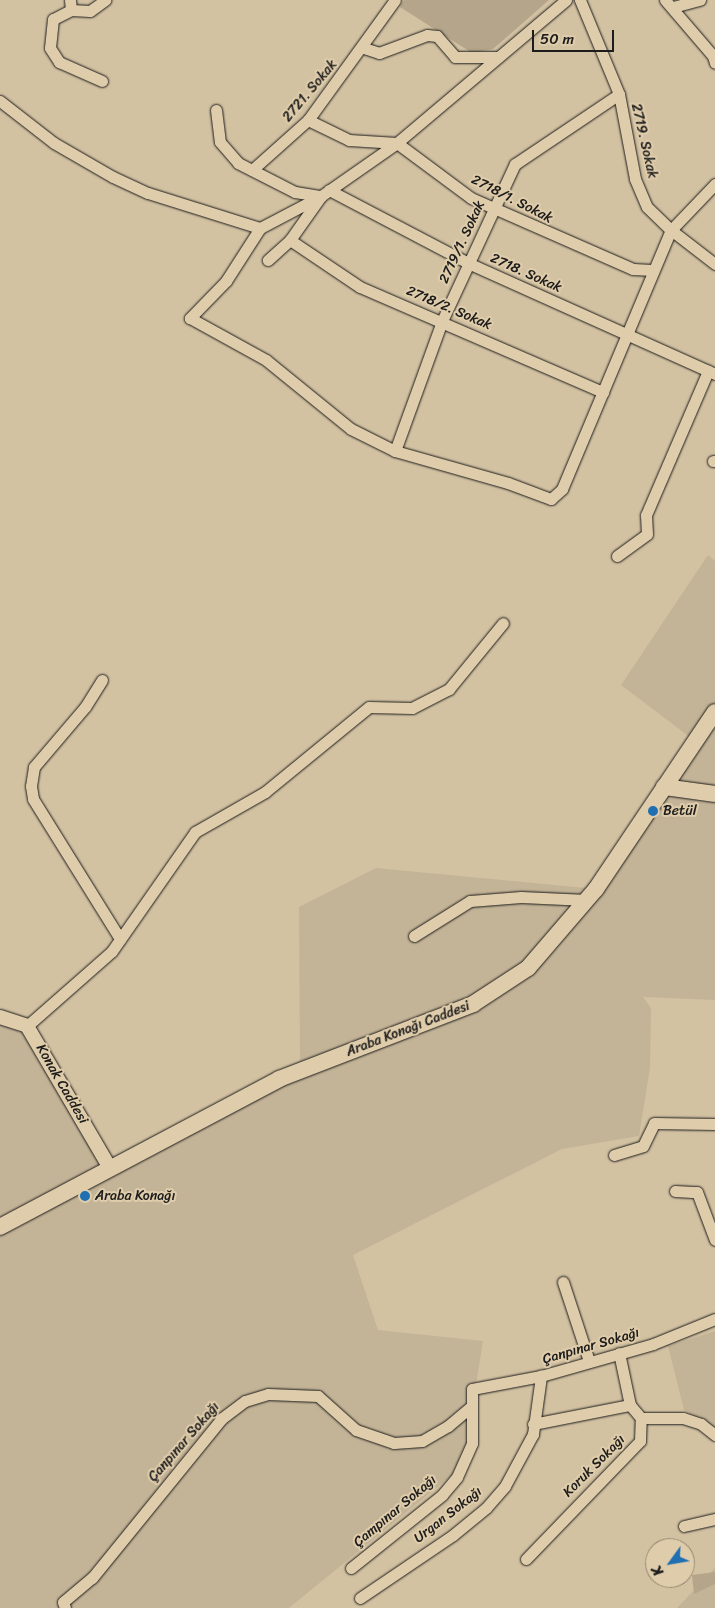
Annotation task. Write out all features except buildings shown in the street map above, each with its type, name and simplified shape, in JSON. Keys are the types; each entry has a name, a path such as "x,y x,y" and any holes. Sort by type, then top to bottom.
{"main road":[{"name":"Araba Konağı Caddesi","path":"0,1227 279,1079 473,1004 528,968 587,900 715,712"},
{"path":"664,787 715,794"}],"street":[{"path":"102,81 58,62 50,48 53,19 70,5 90,11 105,0"},
{"name":"2721. Sokak","path":"252,170 308,120 364,48 394,0"},
{"path":"566,0 397,143 325,193 260,228 226,281 190,318 266,360 351,429 395,451 508,483 551,500 562,489 670,230 715,184"},
{"name":"2719. Sokak","path":"580,0 619,94 635,179 648,206 670,230 715,264"},
{"path":"669,4 700,0"},
{"path":"669,4 715,63"},
{"path":"364,48 379,53 427,35 437,36 455,57 498,57"},
{"name":"2719/1. Sokak","path":"395,451 442,321 515,164 619,94"},
{"path":"0,101 54,143 114,178 148,193 260,228"},
{"name":"2718. Sokak","path":"216,110 220,142 238,163 295,192 325,193 468,263 711,372"},
{"path":"308,120 349,140 397,143"},
{"name":"2718/1. Sokak","path":"397,143 471,198 633,269 652,270"},
{"path":"268,260 290,240 325,193"},
{"name":"2718/2. Sokak","path":"290,240 360,287 603,392"},
{"path":"617,556 647,534 646,515 711,372"},
{"path":"0,1016 27,1026 81,982 120,939 195,832 265,792 369,707 412,708 449,689 503,623"},
{"path":"102,680 85,707 34,767 31,786 34,799 120,939"},
{"path":"414,936 470,901 521,897 587,900"},
{"name":"Konak Caddesi","path":"27,1026 110,1168"},
{"path":"614,1155 644,1146 654,1123 715,1124"},
{"path":"676,1191 697,1192 715,1240"},
{"path":"563,1282 589,1361"},
{"name":"Çanpınar Sokağı","path":"472,1389 540,1376 619,1353 715,1319"},
{"path":"619,1353 630,1405 641,1418 683,1418 701,1424 715,1435"},
{"name":"Urgan Sokağı","path":"360,1598 486,1508 523,1455 533,1424 540,1376"},
{"name":"Çampınar Sokağı","path":"350,1568 442,1495 458,1476 472,1443 472,1389"},
{"name":"Çanpınar Sokağı","path":"65,1608 63,1602 92,1578 221,1419 245,1401 268,1394 318,1396 356,1430 394,1443 422,1441 472,1406"},
{"path":"533,1424 630,1405"},
{"name":"Koruk Sokağı","path":"526,1559 640,1441 641,1418"},
{"path":"684,1526 715,1519"}],"shaded area":[{"path":"404,0 549,0 493,49 472,53 400,7"},
{"path":"708,555 715,561 715,1000 643,997 651,1008 650,1068 639,1136 562,1149 353,1255 378,1330 483,1341 463,1466 289,1608 0,1608 0,1017 27,1026 110,1167 300,1069 299,907 376,868 596,889 695,741 621,685"},
{"path":"715,1331 715,1428 684,1410 668,1346"},
{"path":"715,1567 715,1608 677,1608 714,1569"},
{"path":"715,1572 715,1584 694,1594 695,1575"}],"place":[{"name":"Betül","path":"653,811"},
{"name":"Araba Konağı","path":"85,1196"}]}
